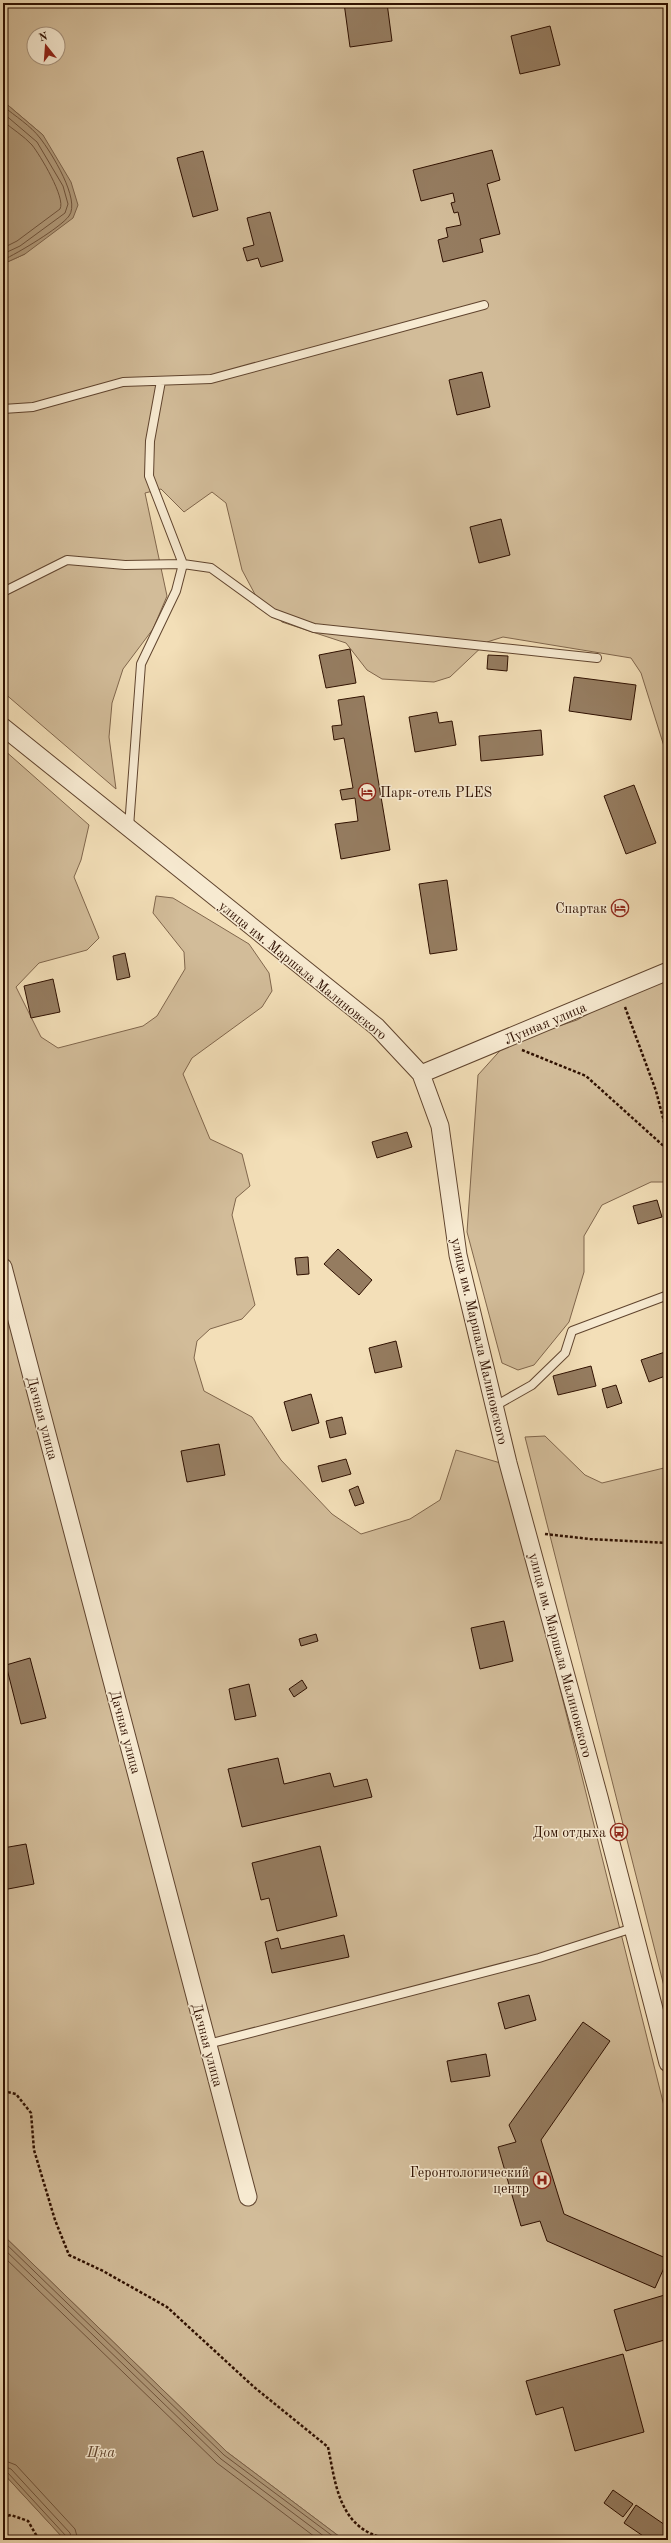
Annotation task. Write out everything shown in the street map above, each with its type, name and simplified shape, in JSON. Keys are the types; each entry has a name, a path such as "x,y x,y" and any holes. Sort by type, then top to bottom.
{"street":[{"name":"улица им. Маршала Малиновского","path":"3,727 377,1027 421,1074 440,1126 458,1255 495,1406 668,2063"},
{"name":"Лунная улица","path":"421,1074 668,971"},
{"name":"Дачная улица","path":"3,1267 248,2197"}],"lane":[{"path":"3,409 33,408 123,382 211,379 484,305"},
{"path":"129,828 141,664 176,591 184,564 149,476 150,441 161,381"},
{"path":"3,592 67,560 125,564 184,564 211,568 273,613 314,628 597,658"},
{"path":"495,1406 532,1385 565,1353 572,1331 668,1295"},
{"path":"208,2044 539,1958 633,1928"}],"path":[{"path":"620,991 656,1091 668,1137"},
{"path":"504,1040 506,1044 586,1076 668,1150"},
{"path":"527,1532 590,1540 668,1543"},
{"path":"3,2091 16,2094 31,2112 34,2150 55,2220 69,2255 103,2271 167,2307 254,2387 328,2447 338,2497 354,2522 376,2536 404,2540"},
{"path":"3,2517 11,2515 28,2520 39,2540"}],"shaded area":[{"path":"3,3 668,3 668,759 641,673 631,658 503,637 487,642 450,677 434,682 382,679 367,670 346,643 282,622 258,600 242,570 226,503 212,492 184,512 161,489 145,493 167,596 153,629 123,669 112,703 109,737 116,789 3,692 3,264 25,254 43,135 3,101"},
{"path":"3,749 89,825 81,860 74,877 99,938 87,950 39,963 16,987 41,1037 58,1048 143,1026 157,1016 185,969 184,952 153,913 156,896 173,898 249,944 269,973 272,991 262,1007 192,1058 183,1074 210,1139 242,1154 250,1186 236,1198 232,1215 255,1305 242,1319 210,1329 197,1341 194,1358 204,1391 252,1417 281,1460 332,1514 361,1534 410,1519 440,1500 456,1450 504,1464 668,2122 668,2540 344,2540 227,2452 3,2235"},
{"path":"668,976 668,1182 651,1182 602,1205 584,1236 584,1272 569,1322 534,1365 518,1370 502,1363 467,1232 478,1075 506,1044 577,1020 617,998"},
{"path":"545,1436 585,1475 602,1483 668,1467 668,2002 525,1437"},
{"path":"3,2473 65,2540 3,2540"}],"water":[{"path":"3,101 43,135 71,182 78,205 73,218 25,254 3,264"},
{"name":"Цна","path":"3,2235 227,2452 344,2540 65,2540 3,2473"}],"building":[{"path":"344,3 387,3 392,41 350,47"},
{"path":"550,26 560,65 520,74 511,36"},
{"path":"492,150 500,180 487,184 500,234 480,239 483,252 443,262 438,240 448,237 446,228 461,225 458,212 454,213 451,203 455,202 453,193 421,201 413,170"},
{"path":"203,151 218,210 193,217 177,158"},
{"path":"270,212 283,261 261,267 258,258 247,261 243,248 254,245 247,218"},
{"path":"482,372 490,407 457,415 449,380"},
{"path":"501,519 510,555 479,563 470,527"},
{"path":"350,649 356,683 326,688 319,655"},
{"path":"488,655 508,656 507,671 487,669"},
{"path":"574,677 636,685 631,720 569,711"},
{"path":"364,696 390,850 341,859 335,824 358,821 355,798 342,800 340,790 353,788 344,738 334,740 332,726 342,725 338,700"},
{"path":"437,712 439,723 452,721 456,745 415,752 409,717"},
{"path":"541,730 543,755 481,761 479,736"},
{"path":"634,785 656,843 626,854 604,796"},
{"path":"447,880 457,950 430,954 419,884"},
{"path":"125,953 130,977 117,980 113,956"},
{"path":"53,979 60,1012 31,1018 24,986"},
{"path":"407,1132 412,1147 377,1158 372,1142"},
{"path":"657,1200 662,1217 638,1224 633,1206"},
{"path":"338,1249 372,1280 359,1295 324,1264"},
{"path":"308,1257 309,1274 297,1275 295,1258"},
{"path":"396,1341 402,1367 375,1373 369,1348"},
{"path":"668,1351 668,1375 649,1382 641,1360"},
{"path":"591,1366 596,1386 558,1395 553,1376"},
{"path":"616,1385 622,1403 607,1408 602,1389"},
{"path":"311,1394 319,1423 292,1431 284,1402"},
{"path":"342,1417 346,1434 330,1438 326,1421"},
{"path":"219,1444 225,1475 187,1482 181,1451"},
{"path":"346,1459 351,1474 322,1482 318,1466"},
{"path":"358,1486 364,1503 355,1506 349,1490"},
{"path":"504,1621 513,1661 480,1669 471,1628"},
{"path":"316,1634 318,1641 301,1646 299,1639"},
{"path":"30,1658 46,1718 21,1724 6,1665"},
{"path":"302,1680 307,1688 294,1697 289,1689"},
{"path":"249,1684 256,1716 235,1720 229,1689"},
{"path":"278,1758 284,1784 330,1773 334,1787 367,1779 372,1797 242,1827 228,1769"},
{"path":"26,1844 34,1884 3,1890 3,1848"},
{"path":"320,1846 337,1916 277,1931 269,1898 261,1900 252,1863"},
{"path":"344,1935 349,1957 272,1973 265,1942 278,1938 281,1949"},
{"path":"529,1995 536,2020 505,2029 498,2003"},
{"path":"583,2022 610,2041 541,2140 564,2214 668,2259 655,2288 547,2241 540,2221 521,2226 498,2147 516,2142 509,2125"},
{"path":"486,2054 490,2076 451,2082 447,2061"},
{"path":"668,2294 668,2339 626,2351 614,2310"},
{"path":"623,2354 644,2432 575,2451 563,2407 536,2415 526,2381"},
{"path":"613,2490 633,2504 623,2517 604,2503"},
{"path":"636,2505 668,2527 668,2540 649,2540 624,2523"}],"place":[{"name":"Парк-отель PLES","path":"367,792"},
{"name":"Спартак","path":"620,908"},
{"name":"Дом отдыха","path":"619,1832"},
{"name":"Геронтологический центр","path":"542,2180"}]}
